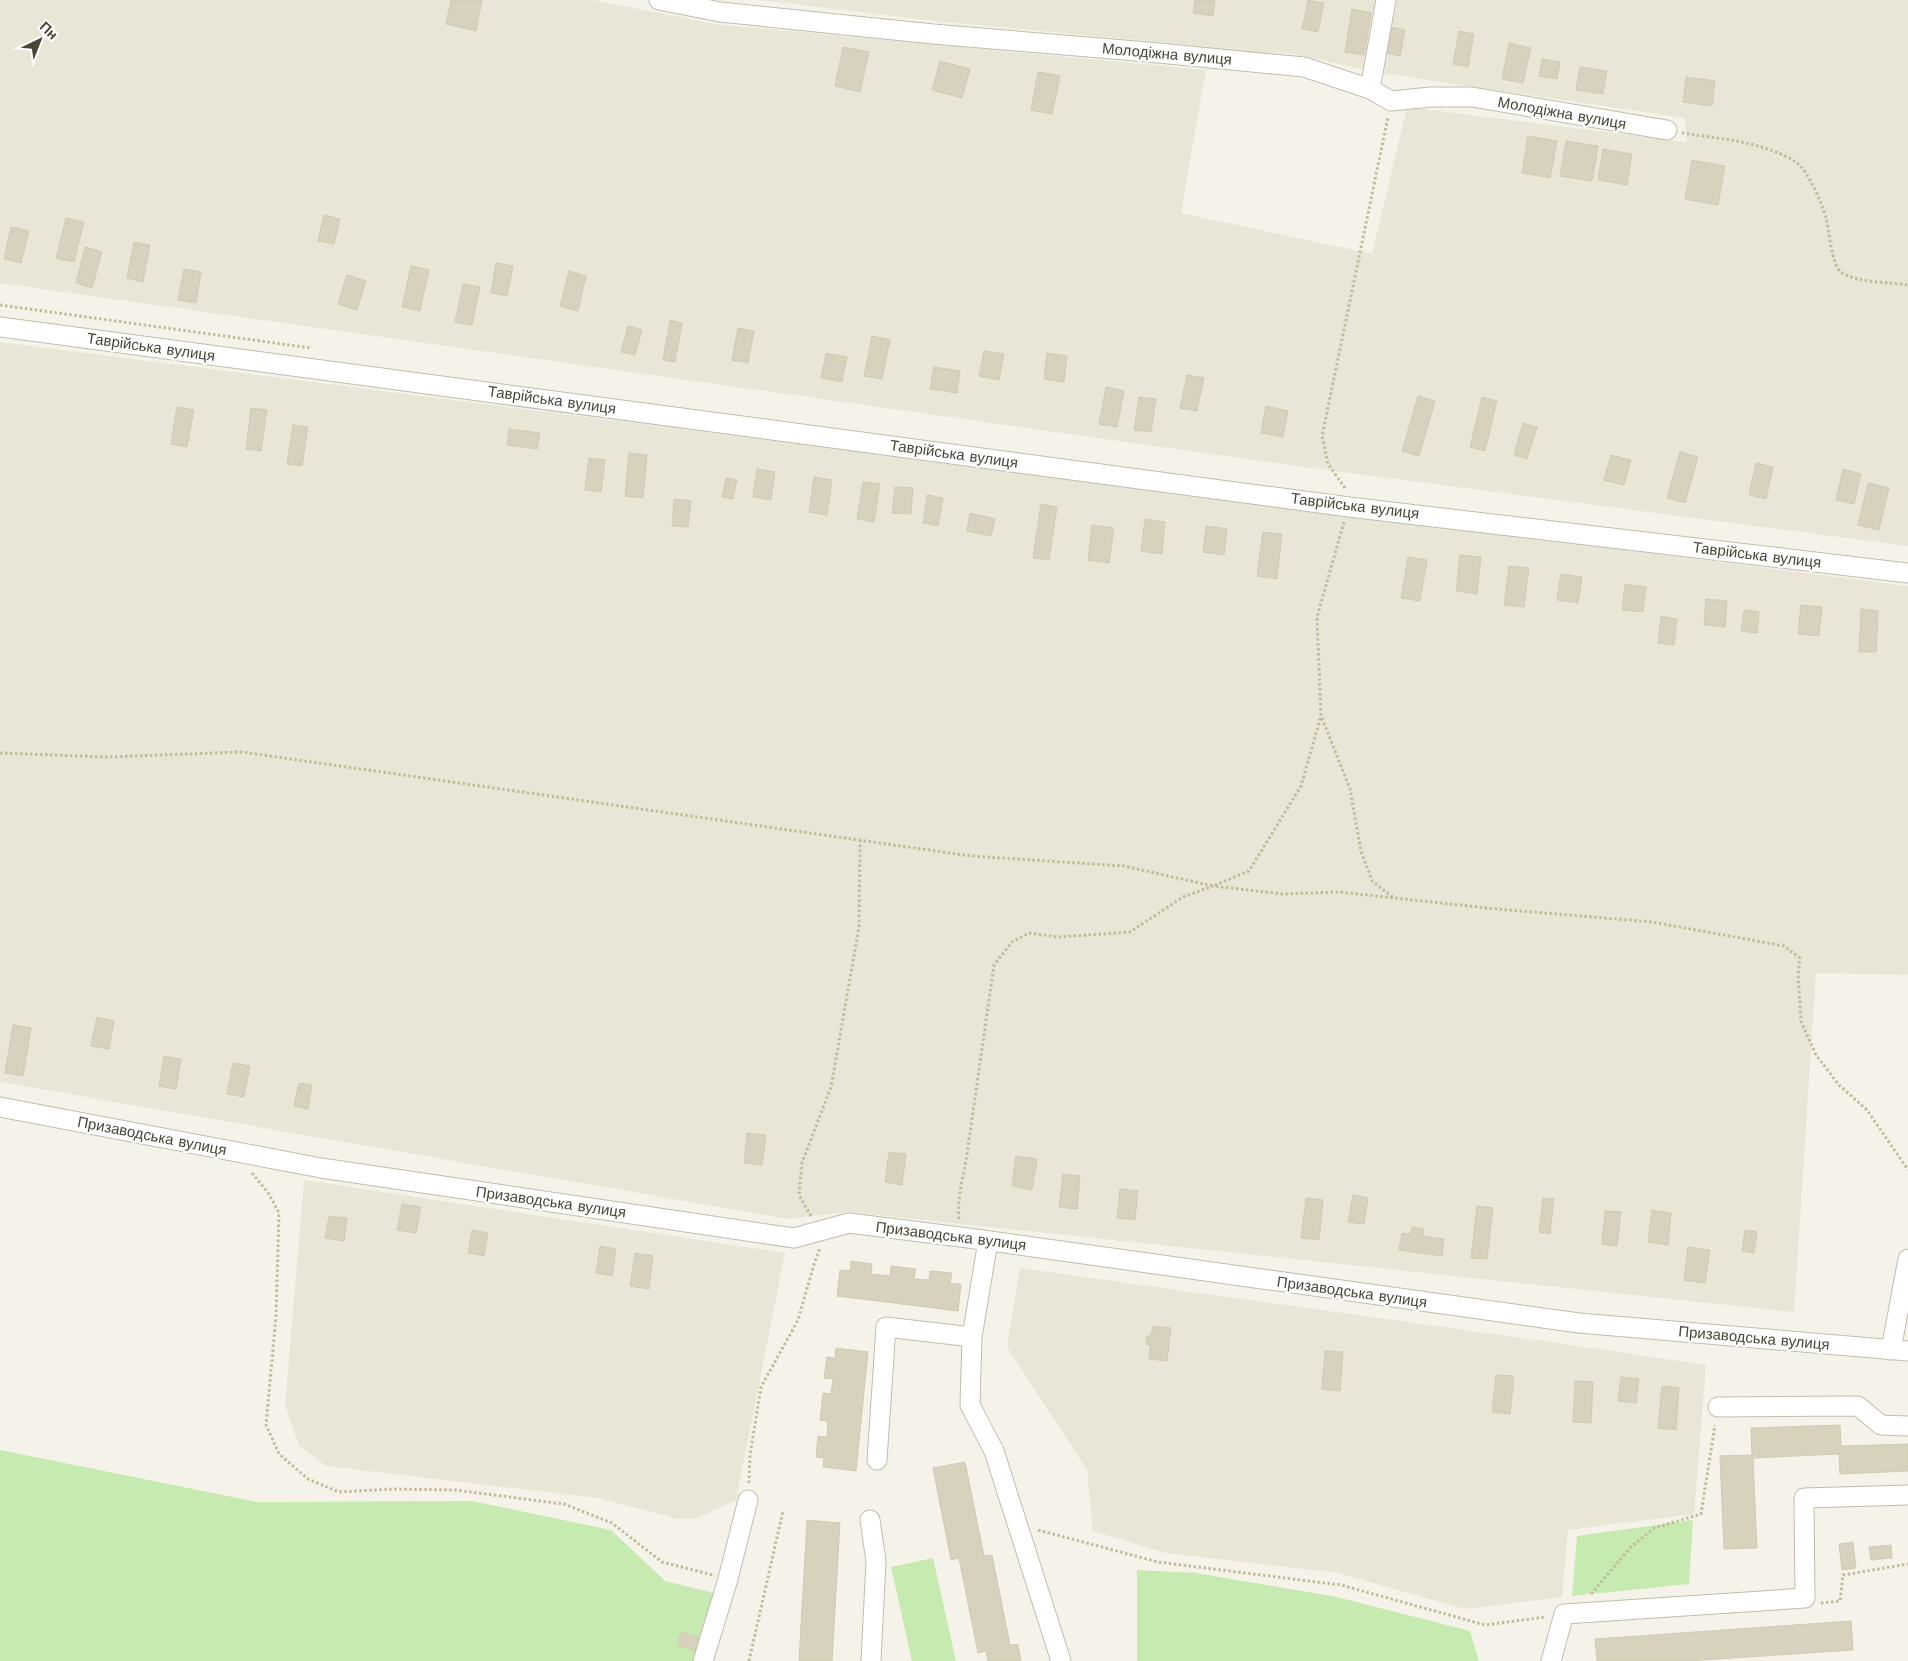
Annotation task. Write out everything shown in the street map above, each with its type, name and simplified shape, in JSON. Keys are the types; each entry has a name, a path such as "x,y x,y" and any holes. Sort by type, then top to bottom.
{"street":[{"name":"Молодіжна вулиця","path":"659,0 720,12 923,33 1304,67 1370,89 1391,101 1431,97 1472,98 1667,130"},
{"path":"1370,89 1386,0"},
{"name":"Таврійська вулиця","path":"0,327 1357,507 1908,573"},
{"name":"Призаводська вулиця","path":"0,1107 351,1172 794,1238 849,1223 988,1240 1579,1324 1900,1350"},
{"path":"988,1240 972,1337 970,1405 994,1451 1060,1661"},
{"path":"1900,1350 1908,1259"},
{"path":"877,1460 886,1327 972,1337"},
{"path":"1718,1407 1858,1406 1881,1424 1908,1426"},
{"path":"1551,1661 1569,1614 1805,1598 1804,1498 1908,1495"},
{"path":"703,1661 728,1579 748,1500"},
{"path":"870,1520 876,1561 871,1661"}],"path":[{"path":"968,1238 959,1221 958,1207 994,965 1003,952 1012,942 1029,933 1058,937 1130,932 1183,897 1249,871 1301,786 1321,716 1317,617 1357,507 1328,464 1322,436 1391,101"},
{"path":"1667,130 1750,143 1797,163 1806,174 1826,215 1835,261 1839,271 1851,278 1908,285"},
{"path":"1321,716 1350,789 1361,851 1372,881 1394,898"},
{"path":"0,753 106,757 242,752 971,856 1124,866 1213,886 1283,894 1339,892 1497,909 1652,922 1784,946 1800,958 1798,974 1801,1021 1816,1054 1839,1085 1867,1110 1908,1170"},
{"path":"748,1500 750,1455 761,1387 798,1320 815,1261 829,1229 810,1216 799,1195 802,1163 831,1086 859,927 860,840"},
{"path":"247,1169 254,1174 270,1194 279,1213 276,1316 266,1425 279,1454 308,1479 339,1492 393,1489 455,1490 564,1504 612,1523 662,1562 728,1579"},
{"path":"1016,1524 1158,1562 1341,1585 1486,1625 1569,1614 1630,1548 1654,1528 1702,1514 1718,1407"},
{"path":"749,1661 783,1511"}],"shaded area":[{"path":"0,0 593,0 714,24 1206,70 1181,213 1372,254 1407,107 1687,142 1685,118 1380,73 1393,0 1908,0 1908,546 1296,466 0,283"},
{"path":"759,0 1376,0 1364,70 1299,55 934,21"},
{"path":"0,342 1908,586 1908,975 1816,973 1794,1312 848,1212 788,1219 0,1082"},
{"path":"304,1180 785,1253 736,1500 695,1519 677,1519 598,1498 326,1466 299,1446 285,1405"},
{"path":"1020,1268 1706,1365 1694,1514 1568,1530 1562,1597 1465,1609 1338,1573 1165,1553 1093,1531 1087,1470 1007,1347"}],"green space":[{"path":"0,1450 257,1502 472,1501 611,1530 665,1581 718,1594 695,1661 0,1661"},
{"path":"1693,1520 1689,1584 1572,1596 1577,1536"},
{"path":"933,1558 956,1661 912,1661 891,1567"},
{"path":"1137,1570 1196,1573 1337,1597 1470,1631 1479,1661 1137,1661"}],"building":[{"path":"451,0 482,0 476,31 446,24"},
{"path":"1195,0 1215,0 1213,16 1193,13"},
{"path":"1308,0 1324,3 1318,32 1302,29"},
{"path":"1352,9 1371,13 1364,55 1345,52"},
{"path":"1391,27 1405,30 1400,56 1386,53"},
{"path":"1459,31 1474,34 1468,67 1453,64"},
{"path":"1509,43 1531,48 1523,83 1502,79"},
{"path":"843,47 869,52 860,92 835,86"},
{"path":"1542,59 1560,62 1557,79 1539,76"},
{"path":"940,61 970,69 962,98 932,90"},
{"path":"1580,67 1607,71 1603,94 1576,90"},
{"path":"1038,72 1060,76 1052,114 1031,110"},
{"path":"1686,77 1715,81 1712,106 1683,102"},
{"path":"1528,136 1557,141 1550,178 1522,173"},
{"path":"1566,141 1598,146 1592,181 1560,176"},
{"path":"1603,149 1632,154 1627,185 1598,180"},
{"path":"1692,160 1725,166 1718,205 1685,199"},
{"path":"324,215 340,219 334,244 318,241"},
{"path":"66,218 84,222 74,262 56,258"},
{"path":"11,227 29,231 21,263 4,259"},
{"path":"134,242 150,245 143,282 127,278"},
{"path":"85,247 102,252 92,288 76,283"},
{"path":"496,263 513,266 507,296 491,293"},
{"path":"411,266 429,270 420,311 402,307"},
{"path":"184,269 201,272 196,303 178,300"},
{"path":"569,271 586,276 578,311 560,306"},
{"path":"347,275 366,281 357,310 338,304"},
{"path":"463,284 480,287 472,325 455,322"},
{"path":"670,320 682,323 675,362 663,360"},
{"path":"628,326 642,330 635,355 621,352"},
{"path":"738,328 754,331 748,363 732,360"},
{"path":"872,336 890,340 882,379 864,376"},
{"path":"984,351 1004,354 999,380 979,376"},
{"path":"826,353 847,357 842,382 821,378"},
{"path":"1047,353 1067,356 1064,382 1044,379"},
{"path":"934,367 960,371 957,393 930,389"},
{"path":"1187,375 1204,378 1197,411 1180,408"},
{"path":"1106,387 1124,391 1117,427 1099,424"},
{"path":"1418,396 1435,401 1419,456 1402,451"},
{"path":"1139,397 1156,399 1151,432 1134,430"},
{"path":"1482,397 1497,401 1485,451 1470,447"},
{"path":"1266,406 1288,411 1283,437 1261,433"},
{"path":"177,407 194,410 187,447 171,444"},
{"path":"251,408 267,410 261,451 246,449"},
{"path":"1523,423 1537,427 1527,459 1514,455"},
{"path":"293,425 308,427 302,466 287,464"},
{"path":"509,429 540,433 537,449 507,445"},
{"path":"1680,452 1698,457 1685,503 1667,498"},
{"path":"629,453 647,455 643,498 625,496"},
{"path":"1611,455 1631,460 1624,485 1604,480"},
{"path":"589,458 605,460 601,492 585,490"},
{"path":"1756,463 1773,467 1766,499 1749,495"},
{"path":"757,469 775,472 771,500 753,497"},
{"path":"1843,469 1861,474 1854,504 1836,500"},
{"path":"814,477 832,480 827,515 809,512"},
{"path":"726,478 737,480 733,499 722,497"},
{"path":"863,482 880,484 874,522 857,519"},
{"path":"1868,483 1889,488 1879,530 1858,525"},
{"path":"895,487 913,488 911,514 892,513"},
{"path":"927,495 943,498 938,526 923,523"},
{"path":"674,499 691,501 688,527 672,526"},
{"path":"1041,504 1057,507 1049,560 1033,558"},
{"path":"970,513 995,519 991,536 967,531"},
{"path":"1145,519 1165,522 1162,554 1141,551"},
{"path":"1092,525 1114,528 1109,563 1088,560"},
{"path":"1206,526 1227,529 1224,555 1203,552"},
{"path":"1263,532 1282,534 1277,579 1257,576"},
{"path":"1460,555 1481,557 1477,594 1456,591"},
{"path":"1408,557 1427,560 1420,601 1401,598"},
{"path":"1509,566 1529,568 1524,607 1504,605"},
{"path":"1561,574 1582,577 1578,603 1557,600"},
{"path":"1625,584 1646,587 1643,612 1622,610"},
{"path":"1706,599 1727,601 1725,627 1704,625"},
{"path":"1801,605 1822,607 1819,636 1798,634"},
{"path":"1861,609 1878,611 1876,652 1859,652"},
{"path":"1744,610 1759,612 1757,633 1741,631"},
{"path":"1661,616 1677,619 1674,645 1658,643"},
{"path":"97,1017 114,1021 109,1049 91,1046"},
{"path":"13,1025 31,1028 23,1076 5,1073"},
{"path":"164,1056 181,1059 176,1089 159,1086"},
{"path":"233,1063 250,1066 244,1097 227,1094"},
{"path":"299,1083 312,1085 308,1109 294,1106"},
{"path":"747,1133 766,1135 762,1165 744,1163"},
{"path":"889,1152 906,1154 902,1185 885,1182"},
{"path":"1016,1156 1037,1159 1032,1190 1012,1186"},
{"path":"1063,1174 1080,1176 1077,1209 1059,1207"},
{"path":"1120,1189 1138,1191 1135,1220 1117,1218"},
{"path":"1353,1195 1368,1198 1364,1224 1348,1222"},
{"path":"1306,1198 1323,1200 1319,1240 1301,1238"},
{"path":"1543,1198 1554,1199 1550,1234 1539,1232"},
{"path":"402,1204 421,1207 416,1233 397,1230"},
{"path":"1477,1206 1493,1208 1487,1259 1471,1258"},
{"path":"1652,1210 1671,1213 1668,1245 1648,1242"},
{"path":"1605,1211 1621,1212 1617,1246 1602,1244"},
{"path":"329,1216 347,1218 344,1241 325,1238"},
{"path":"1412,1227 1424,1229 1423,1236 1444,1239 1442,1256 1399,1250 1402,1233 1411,1234"},
{"path":"472,1230 488,1233 484,1256 468,1253"},
{"path":"1745,1230 1757,1232 1754,1253 1742,1251"},
{"path":"600,1246 616,1249 612,1276 596,1273"},
{"path":"1688,1247 1710,1250 1705,1283 1684,1280"},
{"path":"635,1253 653,1256 649,1289 630,1286"},
{"path":"851,1261 872,1264 871,1274 890,1276 891,1266 916,1269 914,1279 929,1280 930,1271 952,1273 950,1283 961,1284 958,1311 837,1296 840,1270 850,1271"},
{"path":"1153,1326 1171,1328 1167,1361 1149,1359 1150,1345 1146,1344 1147,1336 1151,1336"},
{"path":"836,1348 868,1352 856,1471 823,1467 824,1458 816,1457 818,1436 827,1437 828,1421 820,1420 823,1393 831,1394 833,1379 824,1378 827,1357 835,1358"},
{"path":"1325,1351 1343,1352 1340,1391 1322,1389"},
{"path":"1496,1375 1514,1376 1510,1414 1492,1412"},
{"path":"1621,1377 1639,1379 1636,1403 1618,1401"},
{"path":"1575,1381 1593,1382 1591,1423 1573,1422"},
{"path":"1662,1386 1679,1388 1676,1430 1658,1428"},
{"path":"1840,1425 1841,1446 1908,1444 1908,1471 1840,1474 1839,1454 1753,1458 1757,1548 1724,1549 1720,1456 1752,1455 1751,1428"},
{"path":"965,1462 984,1556 992,1555 1010,1645 1018,1644 1021,1661 988,1661 986,1651 978,1653 959,1558 951,1560 933,1468"},
{"path":"807,1520 840,1523 832,1661 799,1661"},
{"path":"1853,1542 1856,1568 1842,1570 1839,1544"},
{"path":"1891,1545 1892,1558 1871,1560 1869,1547"},
{"path":"1851,1621 1853,1650 1688,1661 1597,1661 1595,1639"},
{"path":"681,1632 698,1637 695,1650 677,1645"}]}
